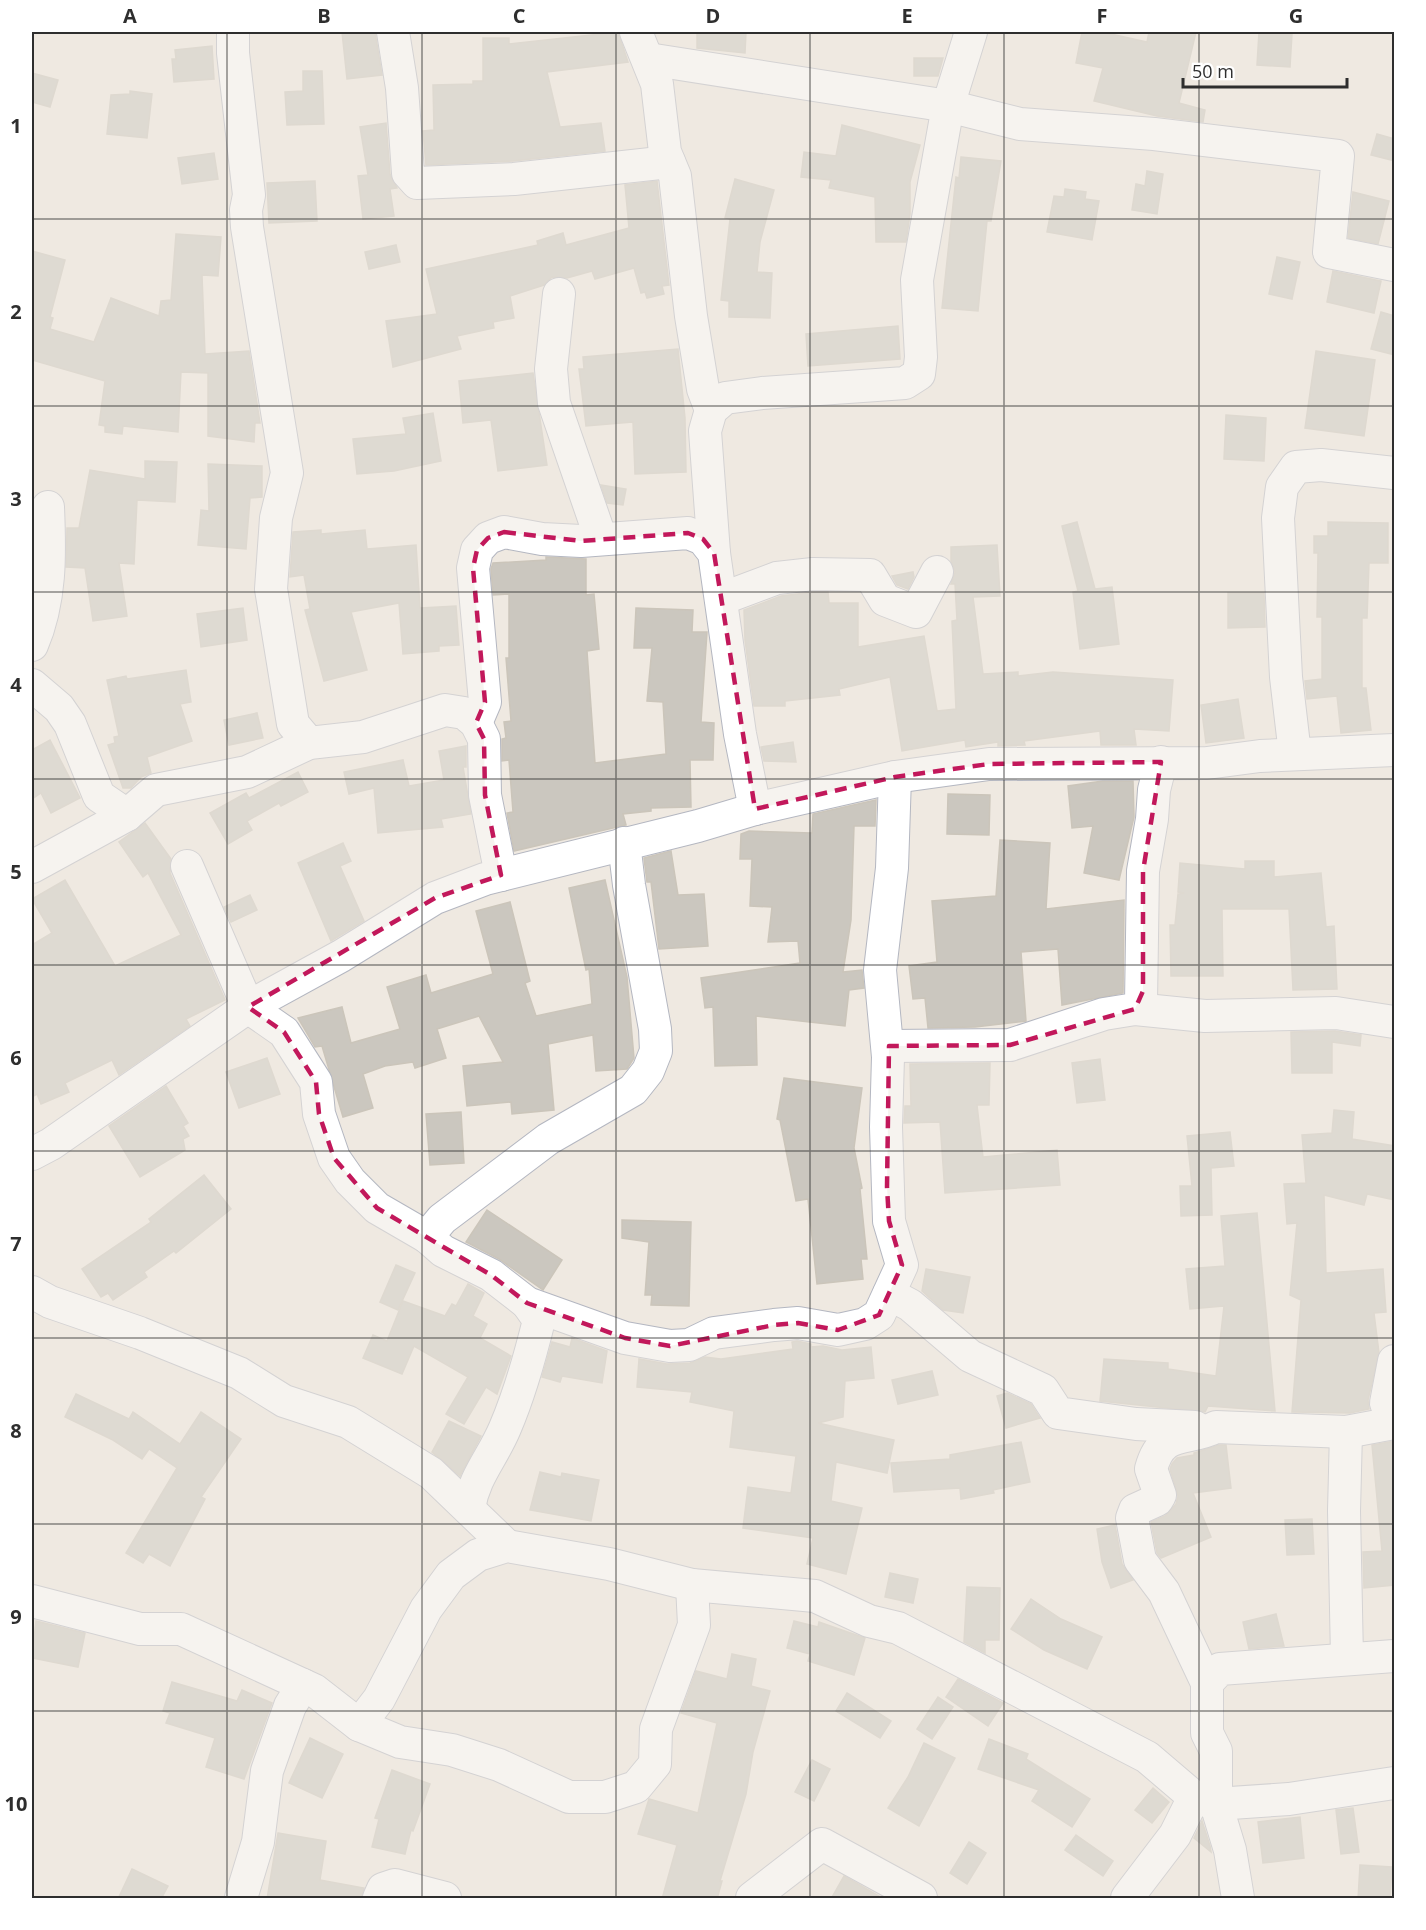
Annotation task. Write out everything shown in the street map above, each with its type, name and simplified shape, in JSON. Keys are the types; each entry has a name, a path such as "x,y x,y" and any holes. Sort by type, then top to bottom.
{"street":[{"path":"233,32 234,64 249,195 246,218 287,473 276,518 271,589 293,724 309,743"},
{"path":"393,32 402,88 408,173 417,183 514,179 669,162"},
{"path":"755,809 740,734 714,553 705,431 711,410 725,398 762,393 905,383 919,374 921,357 917,280 948,105 970,32"},
{"path":"642,45 657,84 665,152 675,176 691,316 704,389 711,410"},
{"path":"642,45 948,105 1020,124 1154,134 1338,156 1329,252 1395,265"},
{"path":"559,294 551,369 554,403 601,539"},
{"path":"1295,754 1286,677 1280,564 1278,518 1282,488 1296,467 1321,465 1395,473"},
{"path":"32,645 46,596 49,576 48,507"},
{"path":"476,723 485,702 473,568 477,550 488,538 504,532 542,539 581,541 688,533 703,539 714,553"},
{"path":"721,599 777,578 813,574 870,575 885,600 916,612 937,573"},
{"path":"32,685 59,708 70,724 99,796 127,815"},
{"path":"32,867 127,815 156,790 247,772 309,743 363,737 445,710 464,713 476,723 484,739 484,795 501,875"},
{"path":"32,1154 51,1144 248,1007 340,957 435,898 501,875 698,826 755,809 895,777 989,764 1207,763 1295,754 1395,750"},
{"path":"1135,1009 1141,1003 1143,991 1143,871 1152,819 1154,790 1161,762"},
{"path":"526,1303 625,1338 670,1346 689,1345 714,1333 774,1325 798,1323 838,1330 865,1324 879,1315 902,1265 889,1210 888,1046 880,970 892,868 895,777"},
{"path":"427,1237 442,1219 548,1139 633,1090 648,1071 656,1051 655,1029 628,885 624,843"},
{"path":"187,866 248,1007 284,1032 316,1082 319,1114 334,1158 350,1181 377,1208 427,1237 443,1251 491,1275 526,1303 539,1320 529,1363 505,1429 472,1487 469,1508"},
{"path":"888,1046 1010,1045 1104,1014 1135,1009 1205,1016 1336,1013 1395,1022"},
{"path":"32,1292 50,1302 140,1333 239,1373 284,1401 348,1422 431,1473 507,1546"},
{"path":"889,1294 910,1305 970,1356 1043,1390 1058,1413 1136,1424 1346,1432 1395,1423 1386,1402 1395,1361"},
{"path":"1126,1899 1205,1800 1216,1751 1207,1733 1207,1683 1164,1592 1140,1560 1132,1518 1135,1510 1157,1500 1160,1495 1151,1469 1163,1443 1174,1438 1203,1433 1216,1427"},
{"path":"1346,1432 1344,1511 1347,1658"},
{"path":"359,1725 379,1699 426,1609 451,1575 478,1555 507,1546 609,1564 692,1585 815,1596 869,1621 898,1628 1147,1757 1205,1800 1230,1850 1238,1899"},
{"path":"32,1601 140,1629 181,1629 314,1690 359,1725 400,1742 452,1750 499,1765 569,1797 605,1797 636,1787 654,1764 656,1729 694,1625 692,1585"},
{"path":"1207,1683 1220,1669 1395,1656"},
{"path":"241,1899 258,1842 267,1771 290,1706 303,1686"},
{"path":"1205,1800 1289,1799 1395,1783"},
{"path":"752,1899 822,1844 921,1899"},
{"path":"379,1899 383,1889 394,1886 445,1899"}],"highlighted area":[{"path":"504,532 581,541 688,533 703,539 714,553 755,809 895,777 989,764 1161,762 1143,871 1143,991 1135,1009 1010,1045 889,1046 887,1187 889,1221 902,1265 879,1315 838,1330 798,1323 774,1325 670,1346 625,1338 527,1303 491,1275 377,1208 334,1158 319,1114 316,1082 284,1032 248,1007 435,898 501,875 485,795 484,739 476,723 485,702 473,568 477,550 488,538"}],"building":[{"path":"342,32 375,32 382,75 347,79"},
{"path":"618,32 628,62 547,72 560,127 601,123 605,151 513,161 426,165 423,131 434,130 433,85 473,84 473,81 483,81 483,38 509,38 509,44"},
{"path":"697,32 746,32 745,53 697,48"},
{"path":"1082,32 1102,32 1147,42 1149,32 1196,32 1179,103 1205,110 1203,122 1157,116 1094,101 1103,68 1076,63"},
{"path":"1259,32 1292,34 1290,67 1257,65"},
{"path":"212,46 214,79 174,82 172,59 176,59 175,50"},
{"path":"914,58 943,58 938,76 914,76"},
{"path":"303,71 322,71 324,124 287,125 285,92 303,91"},
{"path":"32,73 58,80 50,107 32,102"},
{"path":"130,91 152,94 147,138 107,134 111,95 130,94"},
{"path":"386,123 390,174 397,188 390,189 394,216 363,219 358,176 368,175 360,127"},
{"path":"842,125 920,145 910,182 910,214 906,242 876,242 875,197 829,188 831,180 801,177 804,152 836,156"},
{"path":"1377,134 1395,139 1395,161 1371,155"},
{"path":"214,153 218,179 182,184 178,158"},
{"path":"961,157 1001,161 991,221 987,221 978,311 942,308 956,177 959,178"},
{"path":"1147,171 1163,174 1157,214 1132,210 1136,184 1145,186"},
{"path":"735,179 774,190 760,242 757,272 772,273 770,318 729,317 729,301 721,300 730,219 725,218"},
{"path":"315,181 317,221 269,223 267,183"},
{"path":"657,181 669,285 662,286 664,294 647,298 645,292 641,293 634,268 595,279 592,271 567,278 552,277 544,285 510,296 514,318 493,322 494,328 457,336 461,349 393,367 386,321 437,314 426,269 538,245 537,241 563,233 566,245 629,228 625,185"},
{"path":"1065,189 1086,192 1085,199 1099,201 1092,240 1047,232 1054,196 1064,197"},
{"path":"1353,192 1389,201 1378,244 1348,238"},
{"path":"176,234 221,237 218,276 202,275 205,354 249,351 260,423 255,423 254,442 208,436 208,373 181,372 178,432 123,426 122,434 105,432 105,426 99,425 105,381 32,360 32,251 65,260 50,317 53,318 50,329 94,342 111,298 159,316 161,301 171,300"},
{"path":"396,245 400,262 369,269 365,252"},
{"path":"1277,257 1300,262 1292,299 1269,294"},
{"path":"1333,271 1381,281 1374,313 1327,302"},
{"path":"1381,312 1395,316 1395,355 1371,349"},
{"path":"898,326 900,359 808,366 806,334"},
{"path":"678,349 685,418 686,472 635,474 633,422 586,426 579,369 584,369 583,357"},
{"path":"1316,351 1375,360 1364,436 1305,428"},
{"path":"533,373 547,465 498,471 491,420 463,423 459,381"},
{"path":"433,413 441,461 394,471 357,474 353,439 406,434 403,418"},
{"path":"1226,415 1266,418 1264,461 1224,459"},
{"path":"145,461 177,462 175,502 137,500 134,564 119,563 127,616 93,621 85,568 66,567 67,528 79,528 90,470 145,479"},
{"path":"208,464 262,466 262,497 250,498 246,549 198,545 201,510 209,511"},
{"path":"601,485 626,489 623,505 607,503"},
{"path":"1077,522 1095,589 1112,587 1119,644 1080,649 1073,592 1078,591 1062,526"},
{"path":"1328,522 1388,523 1388,563 1369,563 1367,618 1362,618 1362,688 1366,688 1371,730 1341,733 1337,696 1307,699 1305,681 1322,679 1322,617 1317,617 1318,553 1314,553 1314,536 1328,536"},
{"path":"321,530 321,534 365,530 367,549 416,545 420,608 456,606 459,645 439,646 439,651 403,654 399,603 351,612 367,670 324,681 305,610 310,609 304,575 290,577 293,532"},
{"path":"997,545 1000,596 973,597 983,674 1018,672 1018,676 1053,672 1173,680 1169,731 1134,729 1136,745 1101,745 1100,731 1024,741 1025,745 998,746 998,742 966,747 965,740 902,751 890,677 839,689 840,695 785,701 785,706 754,706 745,640 744,610 781,596 828,592 829,603 858,603 858,647 924,636 937,711 956,709 952,621 957,620 955,584 951,584 955,572 951,561 951,547"},
{"path":"546,557 586,559 586,595 594,594 599,649 587,651 595,763 666,754 663,702 647,701 652,648 634,648 636,608 693,610 692,632 707,632 701,722 714,723 713,760 690,760 691,807 651,808 651,811 623,814 626,825 514,851 507,813 513,812 509,760 502,761 502,739 506,738 504,722 511,721 506,658 509,658 509,594 493,595 491,569 493,563 546,560"},
{"path":"913,572 914,577 908,589 897,585 892,576"},
{"path":"1228,593 1264,593 1265,627 1228,628"},
{"path":"243,608 247,640 201,647 197,614"},
{"path":"186,670 191,702 180,704 192,741 147,757 151,773 141,777 131,788 123,788 108,745 115,743 114,737 119,736 107,680"},
{"path":"1238,699 1244,738 1206,743 1201,705"},
{"path":"257,713 263,738 229,745 224,720"},
{"path":"50,740 80,798 51,813 41,793 32,799 32,750"},
{"path":"793,742 796,762 764,761 761,747"},
{"path":"466,746 466,767 463,767 471,814 441,819 443,827 378,833 374,788 349,794 344,772 403,760 409,786 444,780 439,751"},
{"path":"298,772 308,792 281,806 279,803 247,821 252,830 228,844 210,813 246,793 249,798"},
{"path":"1103,781 1133,781 1134,817 1119,880 1084,873 1093,826 1072,828 1068,786"},
{"path":"948,794 990,795 989,835 947,834"},
{"path":"876,800 875,826 854,826 851,920 843,972 862,970 864,988 849,990 845,1026 756,1016 757,1065 715,1066 713,1007 705,1008 701,978 800,963 798,941 768,942 772,907 750,906 752,859 740,859 741,834 749,831 812,833 813,814"},
{"path":"145,823 171,859 170,873 225,1000 186,1019 190,1026 119,1075 112,1060 65,1083 69,1092 41,1104 37,1094 32,1097 32,945 52,933 32,899 65,880 115,966 181,935 148,873 143,877 119,842"},
{"path":"1000,840 1050,843 1046,909 1124,900 1123,993 1062,1005 1058,949 1021,952 1026,1021 975,1027 928,1028 925,998 913,999 909,966 937,962 932,901 996,896"},
{"path":"343,843 351,861 340,866 364,921 331,941 298,863"},
{"path":"671,851 678,895 704,894 708,946 659,949 651,882 647,882 644,858"},
{"path":"1245,861 1274,861 1274,877 1321,873 1326,927 1334,926 1337,989 1293,990 1289,909 1222,909 1223,976 1171,976 1170,925 1175,925 1178,894 1184,893 1178,892 1180,863 1245,869"},
{"path":"605,880 627,977 634,1058 627,1069 596,1071 593,1035 548,1044 554,1110 512,1114 511,1102 467,1106 463,1066 503,1062 479,1016 437,1029 446,1058 415,1068 413,1062 385,1066 363,1074 373,1108 343,1117 322,1046 315,1047 298,1018 342,1007 351,1043 400,1029 387,987 426,975 431,993 493,974 476,911 510,902 530,981 525,983 536,1016 592,1004 589,969 586,970 569,888"},
{"path":"250,895 257,910 231,922 224,907"},
{"path":"1335,1031 1361,1035 1360,1046 1332,1042 1332,1073 1292,1073 1291,1032"},
{"path":"267,1058 280,1094 239,1108 226,1072"},
{"path":"1100,1059 1105,1100 1077,1103 1072,1063"},
{"path":"990,1063 989,1105 977,1105 983,1157 1057,1150 1060,1185 945,1193 940,1122 904,1123 905,1106 911,1106 910,1064"},
{"path":"784,1078 862,1088 854,1148 862,1188 860,1189 867,1259 861,1259 863,1279 817,1284 808,1199 796,1201 780,1120 777,1119"},
{"path":"166,1086 188,1123 183,1126 189,1136 183,1139 185,1150 140,1177 109,1126"},
{"path":"1334,1110 1354,1112 1352,1139 1395,1146 1395,1200 1367,1194 1364,1205 1324,1195 1326,1273 1383,1269 1386,1312 1374,1313 1379,1353 1368,1400 1369,1409 1350,1413 1292,1412 1301,1300 1290,1295 1297,1223 1287,1224 1284,1184 1306,1183 1302,1135 1332,1133"},
{"path":"461,1112 464,1163 430,1165 426,1114"},
{"path":"1230,1132 1234,1166 1211,1168 1212,1215 1181,1216 1180,1186 1192,1186 1187,1136"},
{"path":"204,1175 231,1209 176,1253 174,1251 144,1272 147,1277 113,1300 108,1293 101,1297 82,1269 151,1222 149,1219"},
{"path":"487,1210 562,1260 543,1290 499,1259 466,1242"},
{"path":"1257,1213 1275,1411 1208,1406 1205,1412 1100,1401 1104,1359 1168,1363 1168,1369 1216,1376 1224,1306 1190,1309 1186,1269 1225,1266 1221,1216"},
{"path":"622,1220 691,1222 689,1306 651,1305 652,1295 645,1295 649,1242 622,1238"},
{"path":"396,1265 415,1273 398,1310 380,1302"},
{"path":"926,1269 970,1277 963,1313 943,1310 922,1291"},
{"path":"468,1284 484,1293 473,1316 487,1324 480,1338 511,1356 497,1394 486,1387 464,1424 446,1414 468,1377 414,1346 402,1374 363,1358 373,1335 387,1341 403,1301 445,1316 452,1304 456,1306"},
{"path":"572,1338 607,1351 602,1383 562,1376 560,1382 542,1377 552,1342 570,1347"},
{"path":"792,1342 811,1344 811,1347 823,1346 842,1350 871,1347 874,1378 845,1381 843,1417 818,1423 894,1440 887,1473 836,1462 831,1501 862,1508 846,1574 807,1564 813,1538 743,1528 748,1487 791,1493 796,1456 730,1447 734,1411 690,1402 692,1392 637,1387 639,1359 667,1364 690,1363 705,1357 721,1359 793,1349"},
{"path":"932,1371 938,1395 898,1404 892,1380"},
{"path":"1007,1393 1031,1404 1040,1418 1006,1428 997,1396"},
{"path":"76,1394 129,1419 133,1412 180,1444 201,1412 241,1439 201,1497 205,1499 170,1566 149,1554 143,1563 126,1553 177,1468 149,1449 142,1459 113,1440 65,1417"},
{"path":"449,1421 481,1436 460,1476 432,1452"},
{"path":"1395,1441 1395,1585 1364,1588 1363,1552 1382,1551 1372,1445"},
{"path":"1021,1442 1030,1482 993,1490 994,1493 961,1499 960,1488 894,1492 891,1463 950,1459 950,1455"},
{"path":"1226,1445 1231,1488 1193,1493 1211,1537 1161,1558 1157,1553 1151,1522 1165,1516 1176,1504 1178,1496 1170,1469 1172,1464 1177,1458 1194,1455 1194,1453"},
{"path":"540,1472 561,1477 562,1473 599,1480 591,1521 530,1510"},
{"path":"1312,1519 1314,1554 1287,1555 1285,1520"},
{"path":"1115,1525 1122,1564 1133,1580 1111,1588 1102,1562 1097,1529"},
{"path":"890,1573 918,1579 913,1603 885,1597"},
{"path":"967,1587 1000,1588 999,1640 985,1640 985,1653 964,1642"},
{"path":"1031,1599 1061,1619 1102,1637 1087,1669 1044,1650 1011,1629"},
{"path":"1276,1614 1284,1646 1249,1649 1243,1622"},
{"path":"36,1621 85,1633 78,1667 32,1658"},
{"path":"794,1621 818,1627 819,1622 865,1638 854,1675 808,1661 810,1654 787,1648"},
{"path":"732,1654 756,1659 751,1686 770,1691 753,1752 746,1794 720,1881 722,1881 717,1899 662,1899 677,1845 638,1834 649,1799 698,1813 717,1723 681,1713 696,1671 727,1679"},
{"path":"958,1679 1003,1703 988,1726 946,1697"},
{"path":"172,1682 237,1701 242,1690 272,1703 244,1779 206,1767 215,1738 166,1723 170,1713 163,1711"},
{"path":"847,1693 891,1721 880,1738 836,1711"},
{"path":"938,1697 953,1707 932,1739 917,1729"},
{"path":"310,1738 343,1754 322,1798 289,1783"},
{"path":"989,1739 1028,1754 1026,1759 1090,1799 1072,1827 1032,1801 1039,1790 978,1769"},
{"path":"924,1743 955,1758 919,1826 888,1808 908,1777"},
{"path":"812,1760 830,1769 814,1801 795,1792"},
{"path":"392,1770 430,1784 413,1831 411,1830 405,1854 372,1847 379,1819 375,1818"},
{"path":"1153,1788 1169,1802 1152,1823 1135,1810"},
{"path":"1353,1808 1359,1852 1341,1854 1336,1810"},
{"path":"1300,1817 1304,1858 1263,1863 1258,1822"},
{"path":"1202,1821 1210,1846 1211,1852 1194,1838"},
{"path":"278,1833 326,1841 320,1880 364,1888 361,1899 267,1899"},
{"path":"1076,1835 1113,1861 1103,1876 1065,1850"},
{"path":"969,1842 986,1853 967,1884 950,1873"},
{"path":"1360,1865 1392,1867 1390,1899 1358,1899"},
{"path":"132,1869 168,1886 161,1899 118,1899"},
{"path":"844,1876 884,1899 831,1899"}]}
